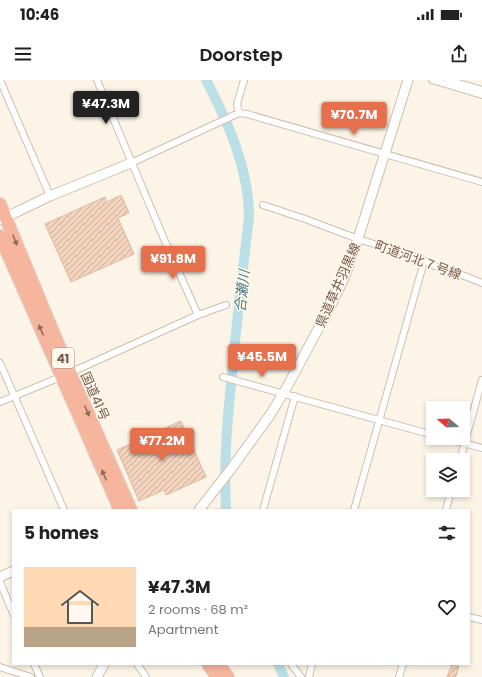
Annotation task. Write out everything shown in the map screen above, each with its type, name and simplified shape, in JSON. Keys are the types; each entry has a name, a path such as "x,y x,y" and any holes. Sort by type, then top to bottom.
{"highway":[{"name":"国道41号","path":"0,204 3,219 68,370 131,509"},
{"name":"国道41号","path":"0,236 120,509"},
{"path":"215,669 228,677"}],"main road":[{"name":"県道草井羽黒線","path":"200,509 270,415 284,393 332,303 344,278 358,239 386,155 408,80"},
{"path":"3,219 50,196 131,163"},
{"path":"0,577 12,571"},
{"path":"96,677 103,665"}],"street":[{"path":"0,80 50,196"},
{"path":"97,80 131,163 198,315"},
{"path":"239,113 237,104 244,80"},
{"path":"432,80 482,95"},
{"path":"448,80 482,90"},
{"path":"131,163 239,113 482,182"},
{"name":"町道河北７号線","path":"263,205 358,239 419,258 454,275 462,275 482,283"},
{"path":"354,509 423,265"},
{"path":"74,371 198,315 226,304"},
{"path":"0,363 64,509"},
{"path":"223,377 426,433"},
{"path":"0,402 58,378"},
{"path":"470,422 482,380"},
{"path":"263,509 295,396"},
{"path":"470,445 482,448"},
{"path":"446,509 449,497"},
{"path":"0,582 12,611"},
{"path":"470,616 482,620"},
{"path":"34,665 40,677"},
{"path":"138,665 146,677"},
{"path":"292,665 300,677"},
{"path":"308,677 312,665"},
{"path":"399,677 403,665"},
{"path":"0,667 31,677"}],"building":[{"path":"121,195 129,213 118,218 134,254 71,282 45,224 105,197 107,202"},
{"path":"181,421 206,477 166,495 164,490 139,501 117,450"},
{"path":"452,665 459,665 455,677 447,677"}],"waterway":[{"name":"合瀬川","path":"206,80 222,112 236,146 245,181 249,217 227,424 225,466 226,509"},
{"name":"合瀬川","path":"278,665 284,677"}]}
